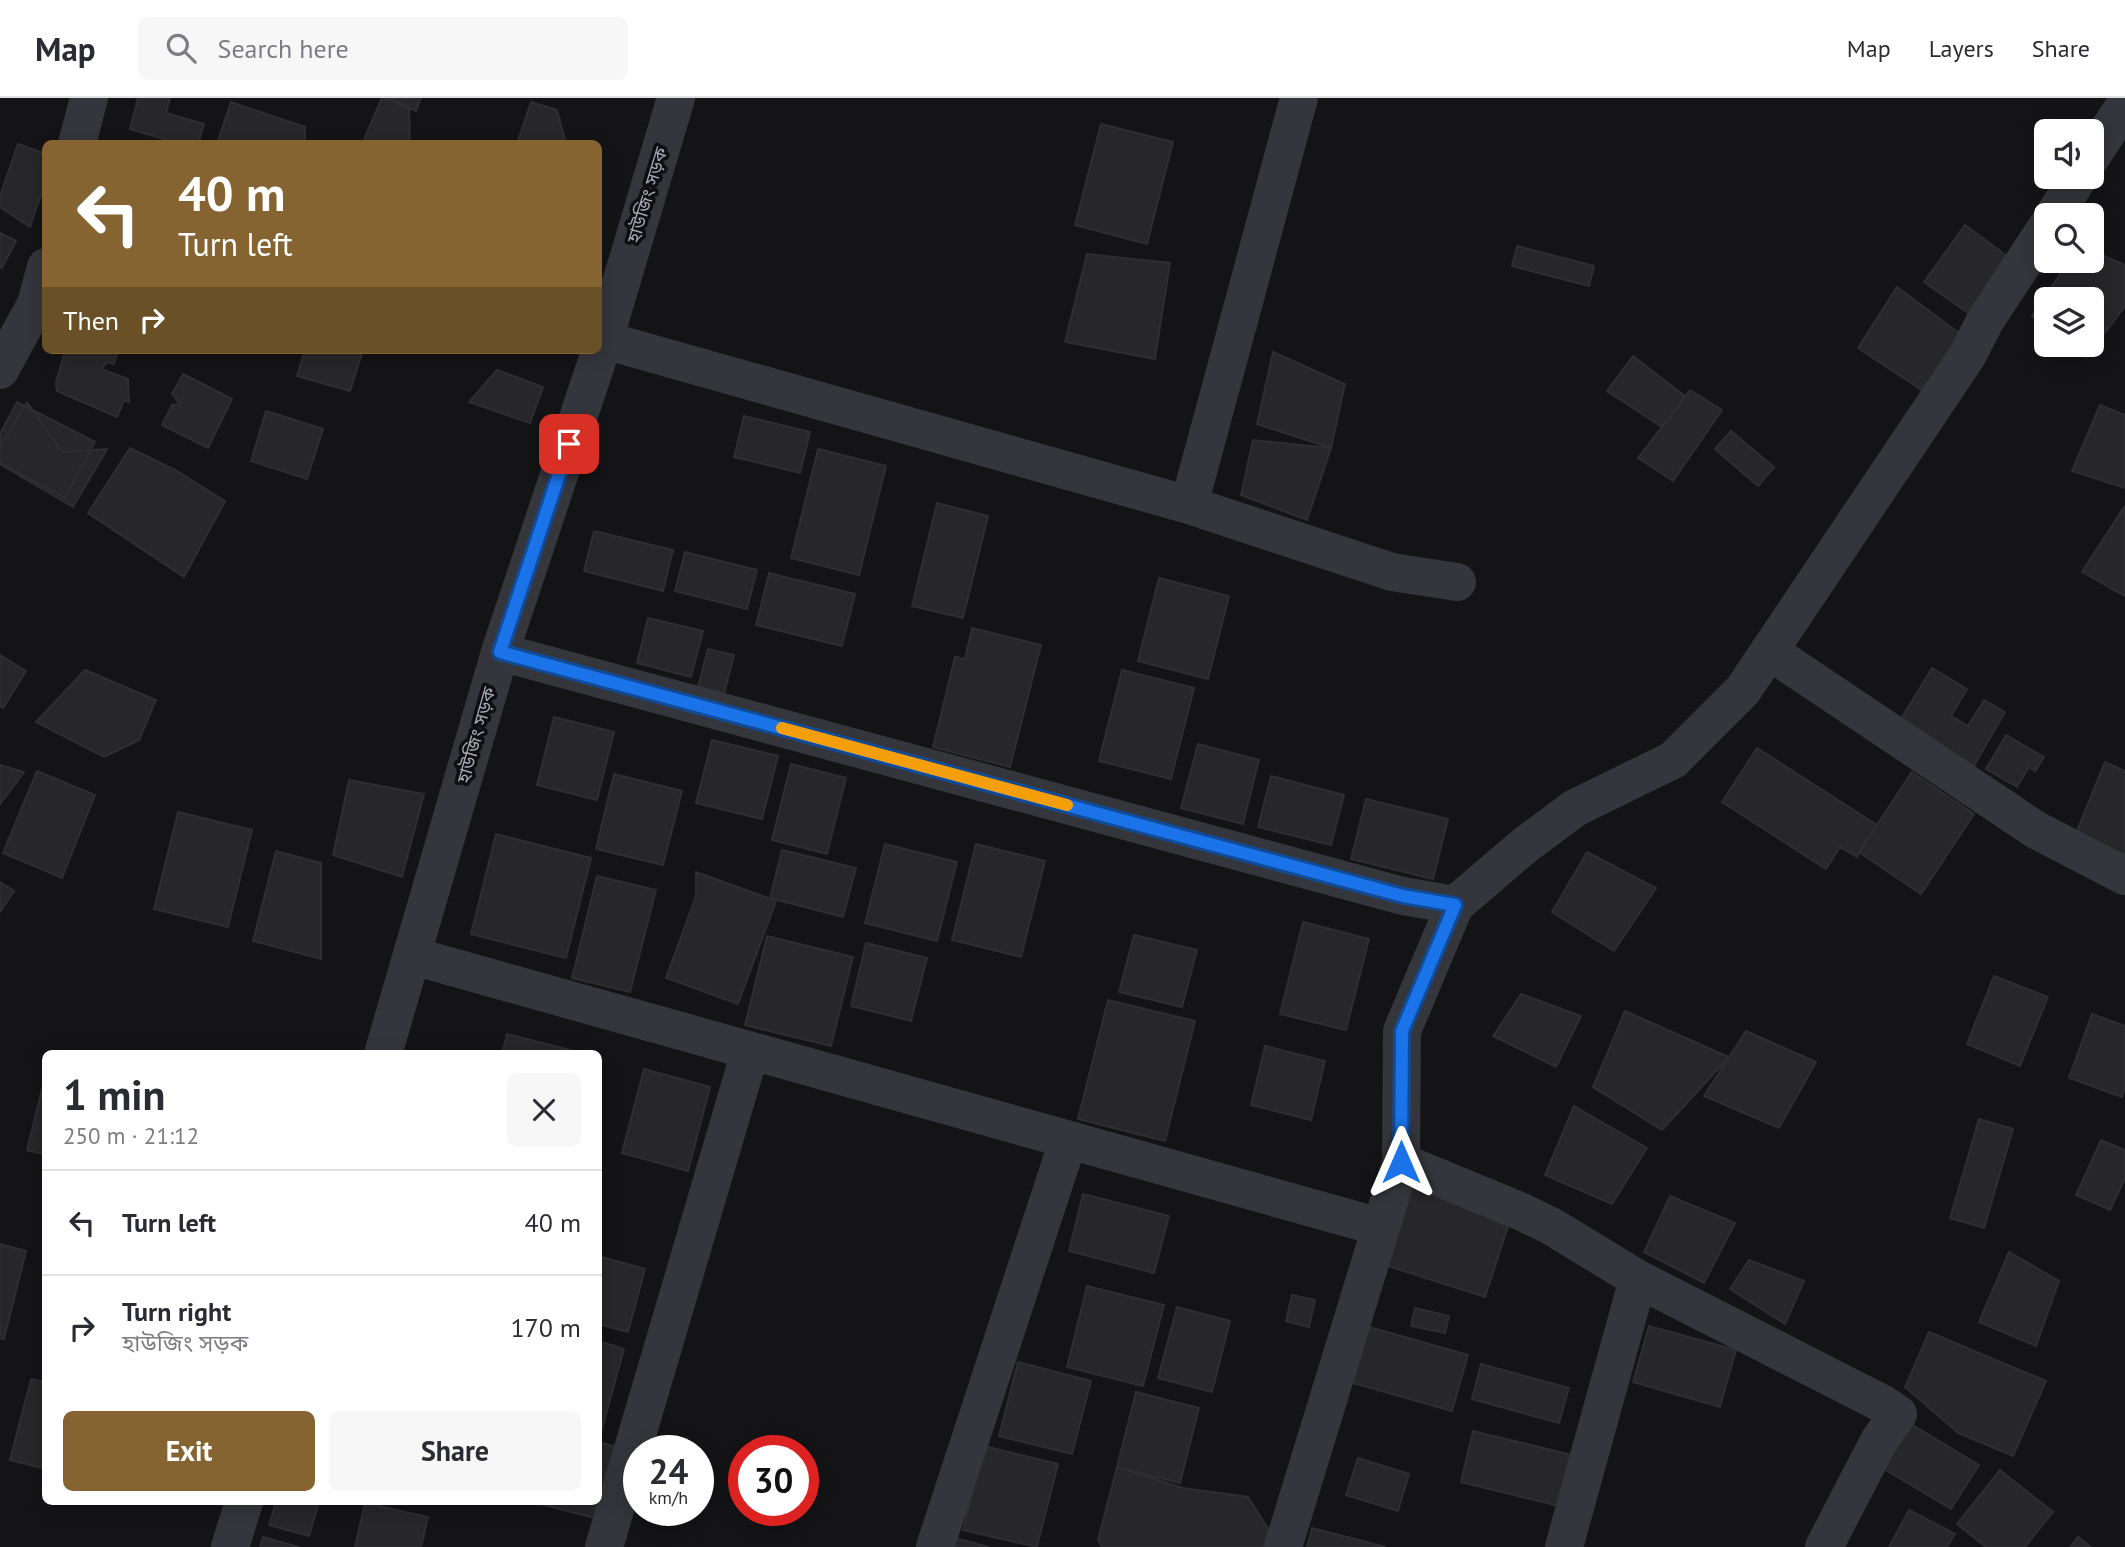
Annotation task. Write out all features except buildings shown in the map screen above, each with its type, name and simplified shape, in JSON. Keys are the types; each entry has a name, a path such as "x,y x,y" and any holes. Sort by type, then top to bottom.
{"street":[{"path":"78,140 89,98"},
{"name":"হাউজিং সড়ক","path":"602,346 676,98"},
{"path":"1189,505 1299,98"},
{"path":"2104,137 2125,105"},
{"path":"1283,1547 1401,1162 1402,1031 1455,905 1524,846 1575,808 1673,760 1742,690 1967,356 1985,321 2034,246"},
{"path":"0,370 36,304 42,282"},
{"path":"604,340 1189,505 1392,572 1457,582"},
{"name":"হাউজিং সড়ক","path":"384,1050 500,652 599,354"},
{"path":"1769,651 2036,830 2125,876"},
{"path":"500,652 1403,896 1455,905"},
{"path":"413,956 1068,1142 1380,1227"},
{"path":"604,1547 750,1052"},
{"path":"935,1547 1068,1142"},
{"path":"1401,1162 1522,1212 1638,1279 1898,1413 1879,1441 1824,1547"},
{"path":"1564,1547 1638,1279"},
{"path":"230,1547 243,1505"}],"slow traffic":[{"path":"782,728 1067,805"}],"route":[{"path":"569,444 500,652 1403,896 1455,905 1402,1031 1401,1162"}]}
